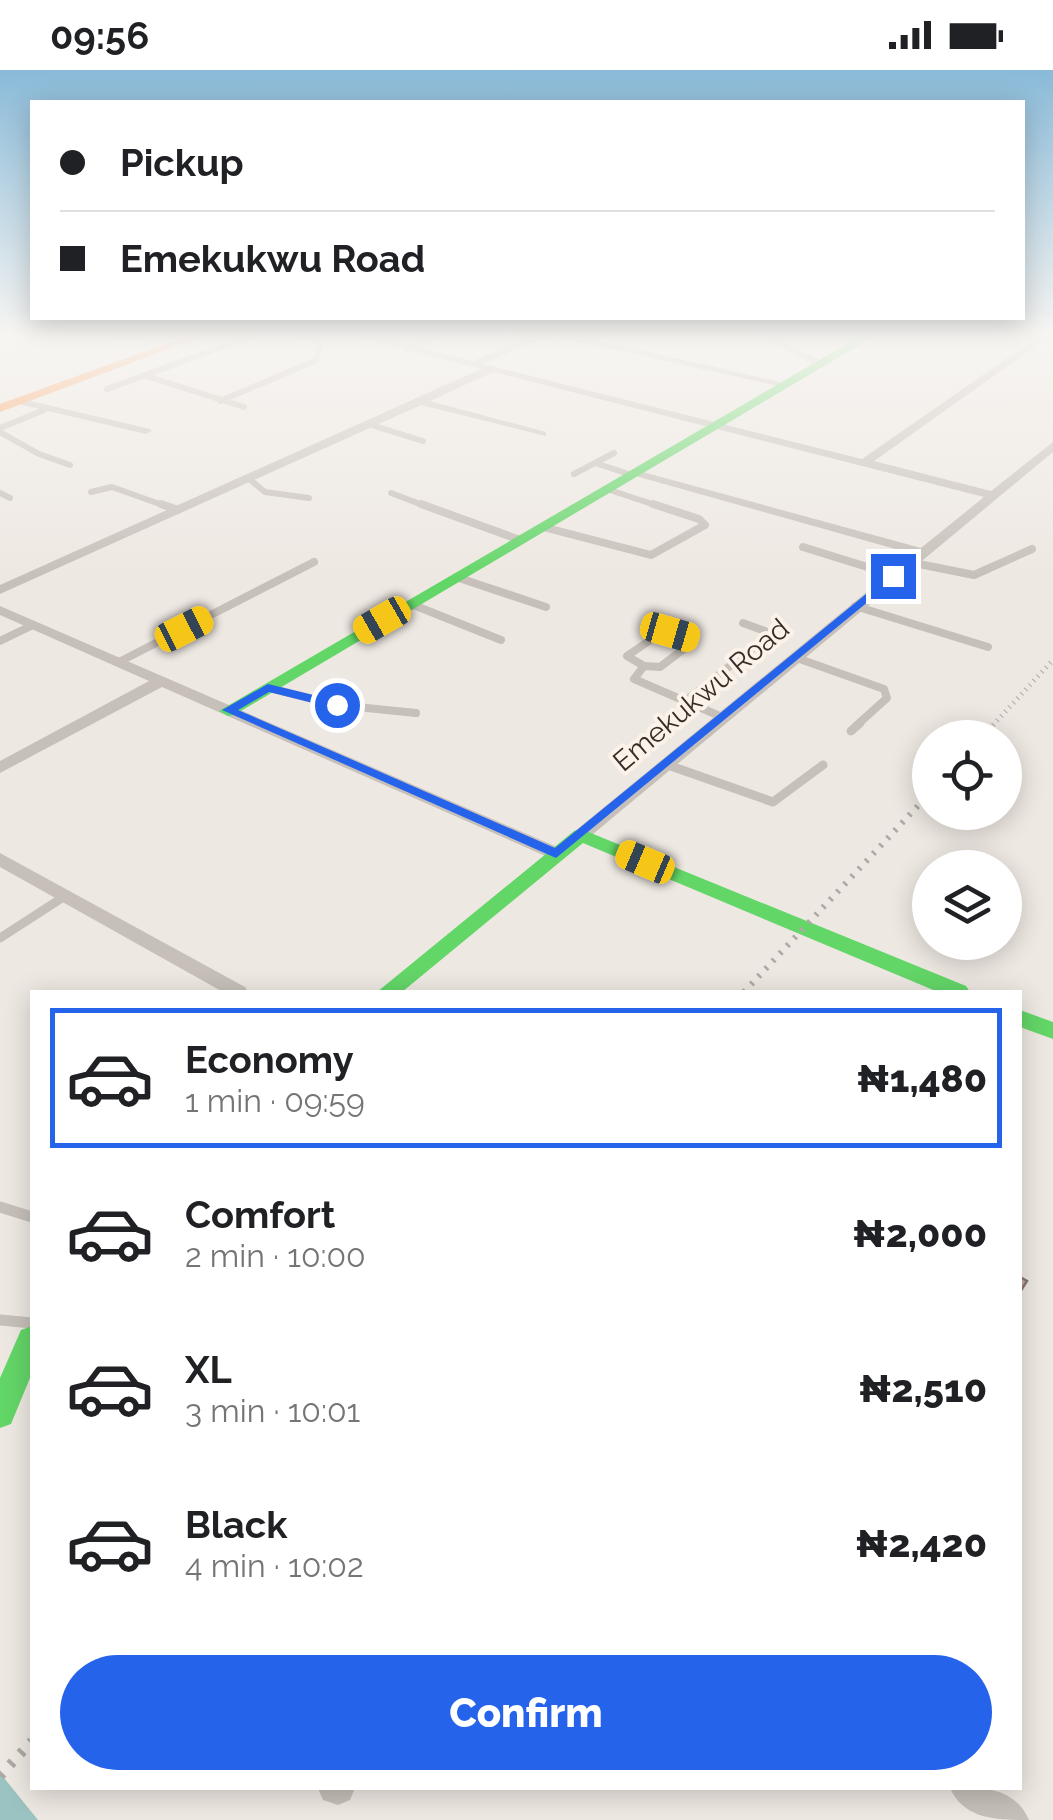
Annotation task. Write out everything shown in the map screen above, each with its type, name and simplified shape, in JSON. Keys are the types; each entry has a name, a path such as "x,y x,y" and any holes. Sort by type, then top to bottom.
{"street":[{"path":"90,416 146,431"},
{"path":"0,590 386,416"},
{"path":"474,416 542,434"},
{"path":"675,416 993,496"},
{"path":"228,710 734,416"},
{"path":"864,462 931,416"},
{"name":"Emekukwu Road","path":"390,990 1053,446"},
{"path":"634,474 915,557"},
{"path":"0,610 556,854"},
{"path":"0,768 160,681"},
{"path":"581,834 953,990"},
{"path":"0,859 234,990"},
{"path":"1022,1018 1050,1023"},
{"path":"0,1414 30,1344"},
{"path":"970,1790 1012,1820"}],"lane":[{"path":"0,430 32,416"},
{"path":"368,424 423,440"},
{"path":"0,430 38,454 70,465"},
{"path":"574,474 614,453"},
{"path":"595,463 634,474"},
{"path":"248,478 266,492 309,498"},
{"path":"90,492 107,486 178,510"},
{"path":"543,527 651,555 705,526 699,520 607,490"},
{"path":"0,493 10,498"},
{"path":"390,493 520,540"},
{"path":"803,547 893,576"},
{"path":"915,557 974,575 1032,549"},
{"path":"118,662 314,562"},
{"path":"456,578 546,607"},
{"path":"411,604 501,640"},
{"path":"854,606 988,648"},
{"path":"684,702 767,638 765,631 743,623"},
{"path":"0,641 33,625"},
{"path":"670,632 692,640 660,668 644,666 626,658 659,633 670,632"},
{"path":"794,657 884,688 887,698 851,731"},
{"path":"644,666 634,679 636,683 722,717"},
{"path":"268,688 337,705 416,712"},
{"path":"665,764 762,802 773,802 823,765"},
{"path":"0,938 65,896"},
{"path":"0,1208 30,1217"},
{"path":"0,1320 30,1323"}],"water":[{"path":"0,1773 38,1820 0,1820"}],"railway":[{"path":"998,720 1053,660"},
{"path":"746,990 912,812"},
{"path":"0,1776 30,1743"}],"traffic: fast":[{"path":"228,711 733,416"},
{"path":"390,990 581,835 953,990"},
{"path":"1022,1019 1053,1031"},
{"path":"0,1414 30,1344"}],"route":[{"path":"337,705 268,688 228,710 556,854 893,576"}]}
